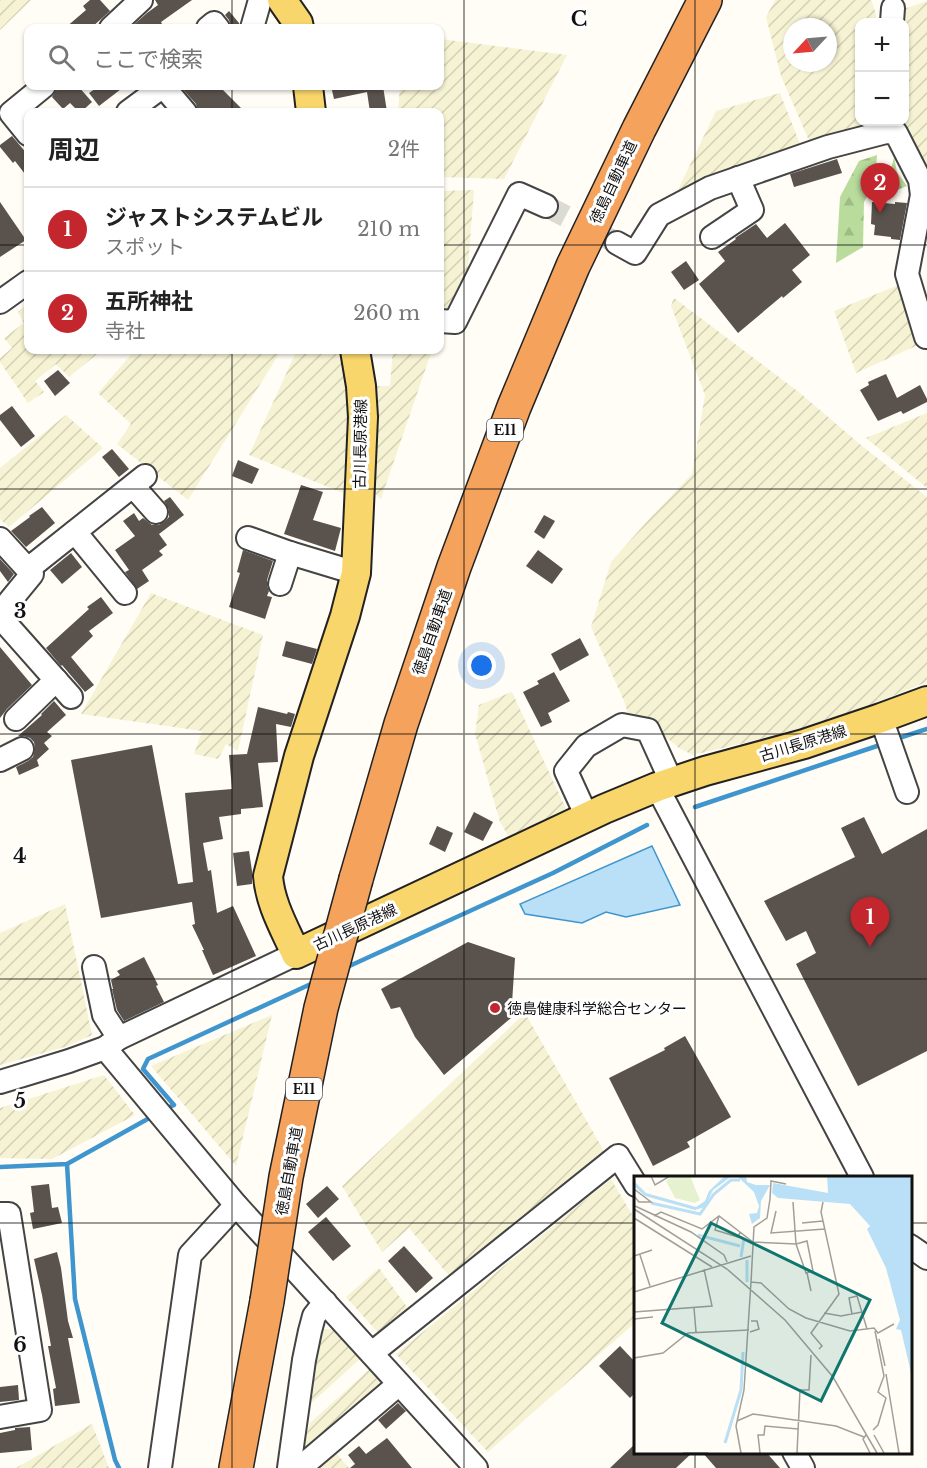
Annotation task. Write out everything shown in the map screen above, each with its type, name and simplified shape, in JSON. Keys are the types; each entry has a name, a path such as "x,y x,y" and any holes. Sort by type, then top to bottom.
{"highway":[{"name":"徳島自動車道","path":"236,1468 267,1301 286,1177 321,1008 401,724 454,567 514,407 573,266 705,0"},
{"name":"徳島自動車道","path":"247,1468 267,1301"}],"main road":[{"path":"282,0 297,24"},
{"path":"308,90 311,108"},
{"name":"古川長原港線","path":"356,354 362,386 363,417 356,573 345,616 299,756 268,876 272,899 296,954 587,817 665,785 705,771 804,744 887,734 927,701"}],"street":[{"path":"119,24 141,0"},
{"path":"253,24 260,0"},
{"path":"24,129 11,113 39,90"},
{"path":"133,108 158,90"},
{"path":"166,90 182,108"},
{"path":"617,243 635,253 659,215 710,188 886,127 896,133 920,180 924,194 907,274 926,337"},
{"path":"711,237 752,210 738,178"},
{"path":"444,321 455,322 519,194 546,206"},
{"path":"0,302 24,285"},
{"path":"27,569 139,481 156,512"},
{"path":"75,532 125,593"},
{"path":"248,538 356,573"},
{"path":"0,540 32,574 0,615 71,697"},
{"path":"279,584 290,553"},
{"path":"16,719 56,680"},
{"path":"587,817 566,771 586,746 622,724 648,730 665,785 861,1176"},
{"path":"887,734 907,792"},
{"path":"0,760 22,749"},
{"path":"0,1082 69,1061 112,1043 296,954"},
{"path":"94,967 112,1043 159,1112 236,1205 476,1468"},
{"path":"372,1353 618,1155 634,1182"},
{"path":"160,1468 189,1255 236,1205"},
{"path":"0,1214 9,1214 40,1410 0,1417"},
{"path":"912,1247 927,1258"},
{"path":"289,1468 302,1371 310,1331 314,1316 325,1302"},
{"path":"300,1468 399,1384"},
{"path":"795,1453 803,1468"}],"shaded area":[{"path":"0,0 31,0 0,30"},
{"path":"775,0 871,0 876,18 855,18 855,126 873,126 810,143 781,76 766,17"},
{"path":"927,1 927,178 913,154 902,126 909,126 909,18 899,18 898,11"},
{"path":"444,40 567,55 504,179 444,177 444,108 398,108 400,90 444,90"},
{"path":"780,93 802,149 675,196 716,111"},
{"path":"474,190 466,293 444,314 444,191"},
{"path":"901,284 918,345 856,373 834,311"},
{"path":"674,298 800,393 927,497 927,682 821,725 693,755 679,748 655,728 629,717 591,627 611,562 692,474 705,395 671,306"},
{"path":"24,307 24,323 18,312"},
{"path":"24,323 24,354 97,354 69,377 56,364 35,381 44,392 28,403 0,362 0,358 12,348 4,338"},
{"path":"132,354 279,354 188,500 117,444 131,424 98,393"},
{"path":"295,354 343,354 356,404 348,495 249,455"},
{"path":"393,354 431,354 381,499 367,486 369,386 390,386"},
{"path":"927,413 927,488 866,438"},
{"path":"66,415 103,448 9,527 0,519 0,468"},
{"path":"151,593 263,635 238,751 226,744 218,759 194,754 202,731 81,714"},
{"path":"512,692 566,809 509,837 500,822 475,734 479,705"},
{"path":"65,904 92,1035 68,1046 0,1065 0,933"},
{"path":"525,1013 605,1153 450,1277 409,1228 382,1252 342,1186"},
{"path":"272,1015 236,1166 151,1066"},
{"path":"104,1075 135,1115 52,1159 0,1158 0,1108"},
{"path":"611,1179 634,1218 634,1324 488,1452 396,1354"},
{"path":"379,1268 412,1314 381,1336 346,1297"},
{"path":"324,1329 335,1329 361,1358 307,1407 315,1335"},
{"path":"372,1367 385,1383 315,1448 303,1446 310,1423"},
{"path":"92,1424 109,1468 16,1468"},
{"path":"332,1448 349,1468 309,1468"}],"green space":[{"path":"877,155 875,182 864,202 863,247 836,263 840,197 859,161"},
{"path":"894,157 897,172 907,186 892,192 887,188"}],"water":[{"path":"652,846 680,905 626,917 606,912 582,923 525,914 520,904"}],"building":[{"path":"90,0 100,0 110,11 95,24 70,24 86,10 83,6"},
{"path":"155,0 192,0 161,22 162,24 135,24 158,5"},
{"path":"229,11 239,24 230,24 225,15"},
{"path":"56,90 82,90 92,102 85,108 75,108 70,103 62,108 52,97"},
{"path":"93,90 120,90 99,106 89,93"},
{"path":"184,90 223,90 241,108 197,108"},
{"path":"332,90 384,90 386,108 369,108 367,92 334,99"},
{"path":"12,136 24,150 24,173 15,161 13,163 0,145"},
{"path":"837,159 842,173 794,187 790,174"},
{"path":"0,202 24,237 24,241 0,257"},
{"path":"872,202 907,203 900,240 874,235 875,225 871,224"},
{"path":"785,223 810,255 792,270 802,282 738,333 699,284 725,261 718,252 735,238 756,224 767,238"},
{"path":"686,261 699,280 684,290 671,272"},
{"path":"58,370 70,383 55,396 44,381"},
{"path":"886,374 897,398 920,385 927,402 903,414 901,411 878,421 860,390 869,385 868,382"},
{"path":"12,406 35,436 21,447 0,420 0,415"},
{"path":"112,449 129,469 119,477 102,457"},
{"path":"238,460 259,469 252,484 232,476"},
{"path":"301,485 323,492 313,520 341,528 335,551 284,534"},
{"path":"170,497 184,515 159,534 167,545 159,551 163,555 142,570 149,581 137,589 125,572 129,570 115,550 135,536 123,521 134,513 139,521 143,518 152,525 159,525 169,517 169,510 164,501"},
{"path":"42,507 55,523 26,547 11,531"},
{"path":"544,515 555,521 544,539 534,532"},
{"path":"243,550 273,561 267,580 269,591 267,596 272,597 265,619 229,607 240,573 237,572"},
{"path":"538,550 563,569 552,584 526,566"},
{"path":"71,553 82,567 62,584 50,570"},
{"path":"0,559 14,574 8,582 0,571"},
{"path":"101,597 113,613 89,631 93,636 71,657 94,685 85,692 46,648 89,609 87,607"},
{"path":"580,638 589,655 560,671 551,654"},
{"path":"286,641 317,649 312,664 282,656"},
{"path":"0,647 32,685 0,718"},
{"path":"554,672 570,701 548,713 552,722 541,727 523,692 539,684 537,681"},
{"path":"54,701 66,715 47,732 52,736 44,743 49,749 37,760 39,766 19,775 16,767 33,757 35,749 34,742 30,738 18,736"},
{"path":"258,707 295,714 291,727 276,724 278,762 258,763 263,807 241,809 241,814 219,817 223,839 203,843 208,871 211,870 217,913 233,906 256,956 213,975 192,925 195,924 192,902 101,918 71,760 152,745 178,884 193,882 185,793 232,789 229,755 247,754"},
{"path":"474,812 493,822 483,841 464,832"},
{"path":"864,817 882,854 927,829 927,1051 858,1086 796,964 816,953 806,931 786,941 764,901 855,857 841,828"},
{"path":"437,826 453,833 445,852 429,844"},
{"path":"249,851 252,884 237,886 233,853"},
{"name":"徳島健康科学総合センター","path":"468,942 515,958 511,1018 444,1075 415,1037 400,1007 391,1009 381,989"},
{"path":"144,957 164,1002 124,1021 117,1010 111,980 120,975 117,971"},
{"path":"685,1036 731,1117 687,1142 690,1147 653,1166 609,1078 665,1050 664,1048"},
{"path":"49,1184 52,1208 58,1207 62,1223 33,1229 30,1213 34,1212 31,1186"},
{"path":"327,1186 339,1199 318,1218 306,1204"},
{"path":"326,1217 351,1246 333,1261 308,1232"},
{"path":"404,1246 433,1278 416,1293 388,1261"},
{"path":"57,1252 68,1321 73,1338 68,1338 80,1403 55,1406 53,1389 56,1388 48,1346 51,1346 34,1259"},
{"path":"620,1346 634,1361 634,1394 630,1398 599,1366"},
{"path":"18,1385 19,1400 0,1402 0,1387"},
{"path":"398,1403 406,1411 386,1429 378,1420"},
{"path":"30,1427 32,1450 0,1453 0,1433 15,1430 15,1428"},
{"path":"387,1438 412,1468 350,1468 355,1464 348,1455 359,1446 366,1454"},
{"path":"634,1445 634,1453 692,1453 676,1468 610,1468"},
{"path":"703,1453 767,1453 780,1468 716,1468"}],"waterway":[{"path":"896,739 927,729"},
{"path":"695,807 883,744"},
{"path":"345,968 553,873 647,825"},
{"path":"165,1109 174,1105 143,1069 148,1059 313,983"},
{"path":"0,1167 67,1164 153,1116"},
{"path":"67,1164 75,1299 115,1460 119,1468"}],"tunnel":[{"path":"546,206 617,243"}],"place":[{"name":"五所神社","path":"880,213"},
{"name":"ジャストシステムビル","path":"870,947"},
{"name":"徳島健康科学総合センター","path":"495,1008"}]}
